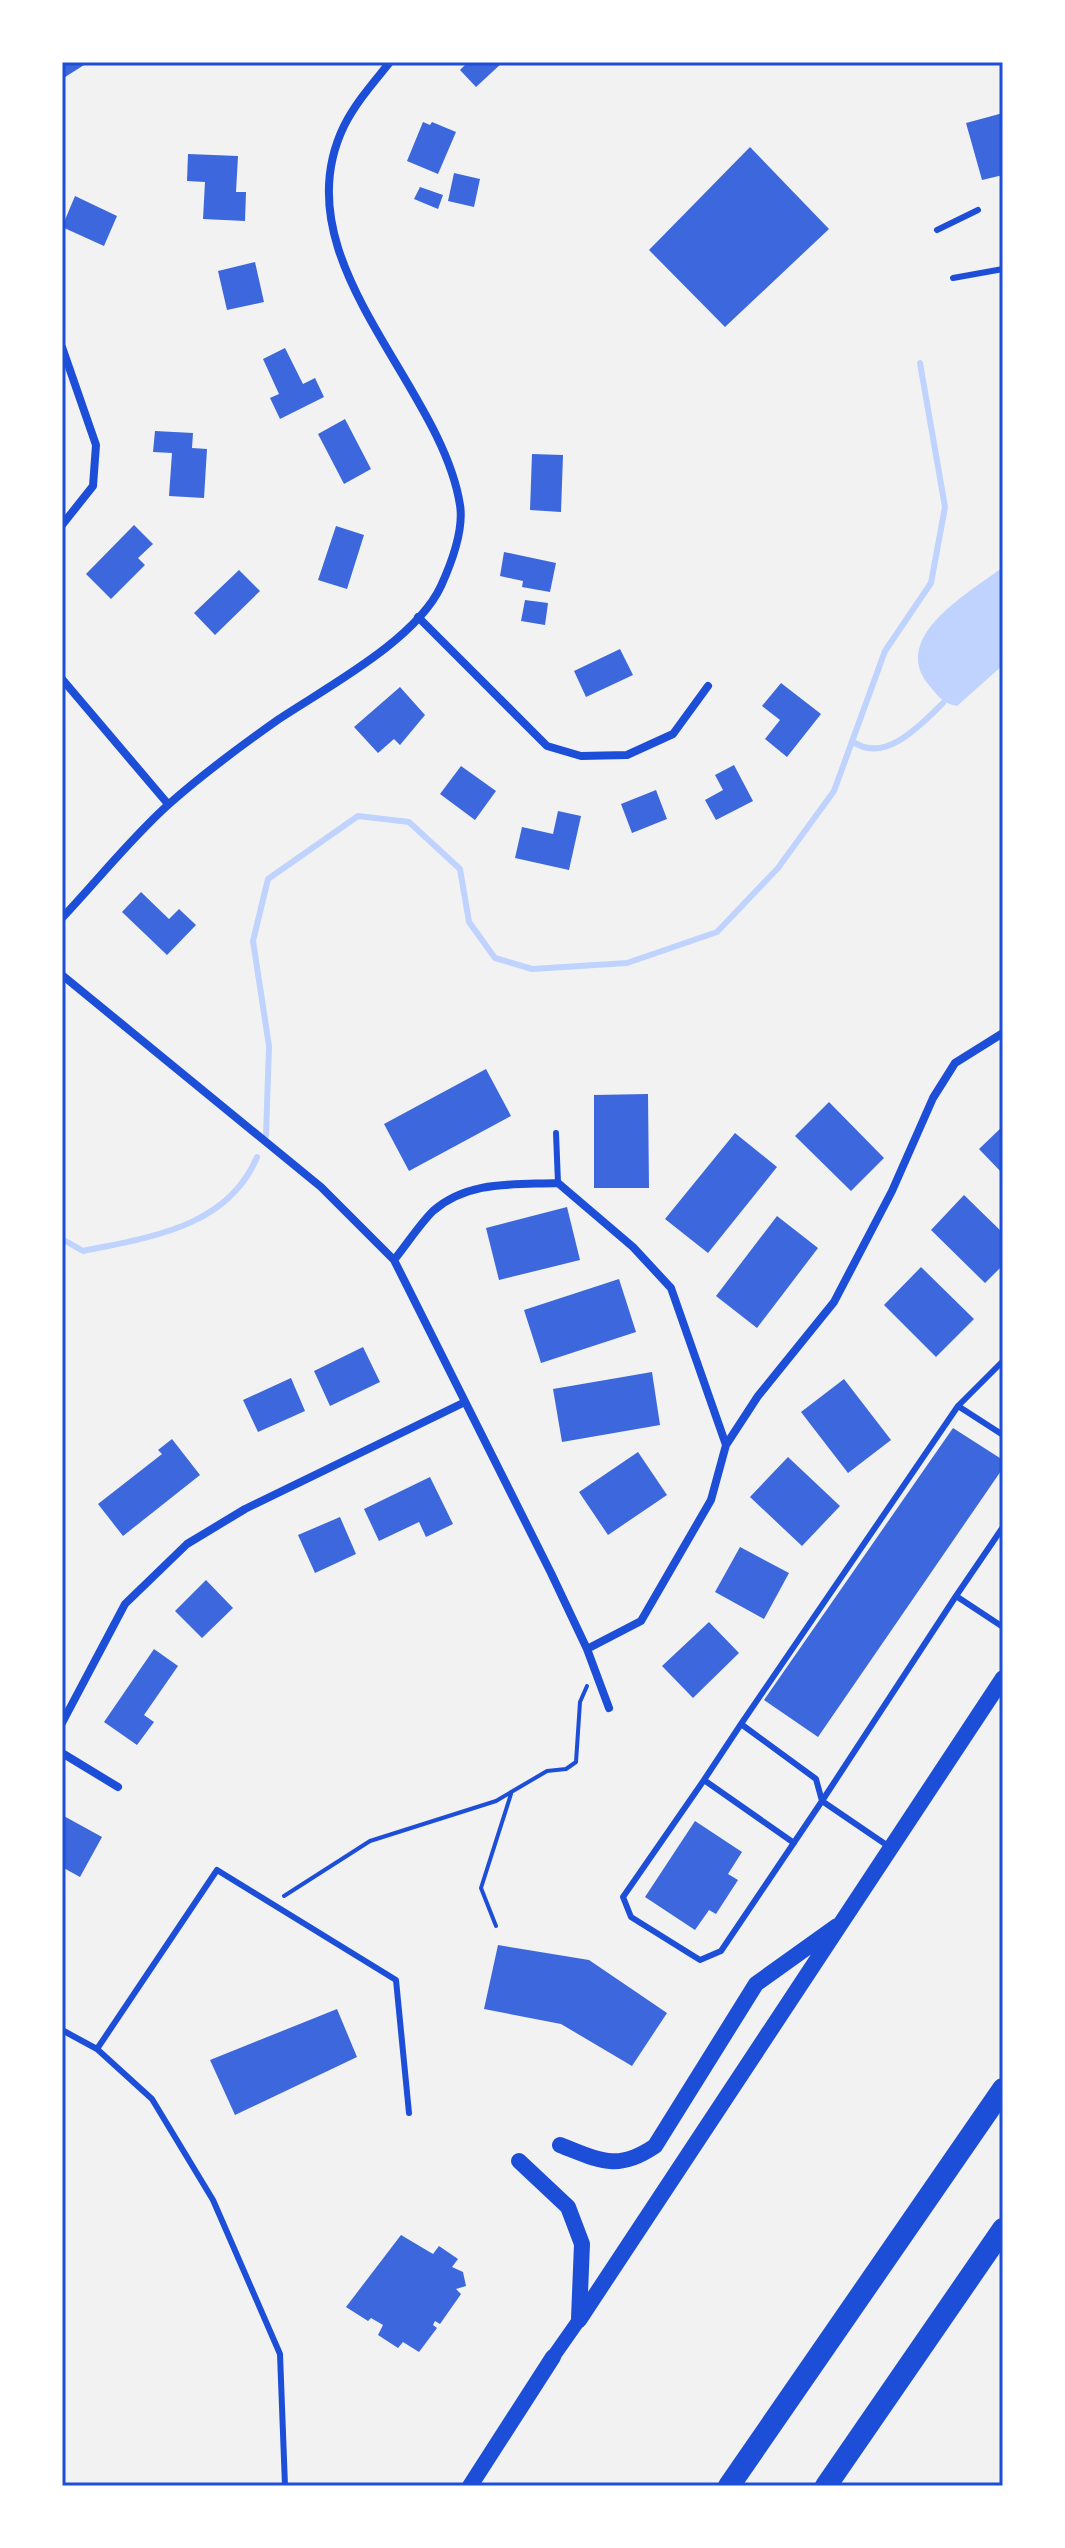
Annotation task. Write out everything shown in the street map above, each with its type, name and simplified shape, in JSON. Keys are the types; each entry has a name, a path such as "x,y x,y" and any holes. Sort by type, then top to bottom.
{"highway":[{"path":"729,2486 1003,2089"},
{"path":"826,2486 1003,2229"}],"main road":[{"path":"579,2320 1003,1678"},
{"path":"560,2145 613,2164 640,2157 655,2146 756,1984 844,1920"},
{"path":"519,2161 568,2207 573,2219 582,2244 579,2320"},
{"path":"470,2486 553,2357"}],"street":[{"path":"62,918 168,804 278,720 357,670 418,617 439,590 450,564 461,507 450,469 350,281 335,236 330,201 333,165 343,128 357,102 390,62"},
{"path":"62,347 96,445 93,486 62,525"},
{"path":"418,617 547,746 581,756 627,755 673,734 708,686"},
{"path":"62,679 168,804"},
{"path":"62,975 321,1187 394,1260 587,1649 609,1708"},
{"path":"587,1649 641,1621 711,1500 726,1445 758,1396 834,1302 892,1191 933,1098 955,1063 1003,1033"},
{"path":"394,1260 434,1211 465,1192 491,1184 558,1183 633,1247 671,1288 726,1445"},
{"path":"62,1723 125,1604 187,1544 245,1509 465,1402"},
{"path":"62,1753 118,1787"},
{"path":"553,2357 579,2320"}],"lane":[{"path":"937,230 978,210"},
{"path":"953,278 1003,269"},
{"path":"556,1133 558,1183"},
{"path":"1001,1364 958,1406 623,1897 631,1917 700,1960 721,1951 1003,1527"},
{"path":"958,1406 1003,1435"},
{"path":"956,1596 1003,1627"},
{"path":"741,1724 816,1779 822,1801 891,1848"},
{"path":"704,1780 794,1843"},
{"path":"97,2049 217,1870 396,1980 409,2113"},
{"path":"62,2030 97,2049 152,2099 213,2200 280,2354 285,2486"}],"path":[{"path":"272,1903 370,1841 511,1794 547,1771 566,1769 576,1762 580,1702 595,1670"},
{"path":"496,1926 481,1888 511,1794"}],"water":[{"path":"1003,570 1003,665 957,706 952,705 928,684 919,667 919,650 938,618"}],"building":[{"path":"62,62 82,62 84,65 62,79"},
{"path":"468,62 503,62 476,87 460,70"},
{"path":"1003,113 1003,175 982,180 966,123"},
{"path":"423,122 430,125 432,122 456,132 438,174 407,161"},
{"path":"750,147 829,229 725,327 649,250"},
{"path":"188,154 238,156 236,192 246,192 245,221 203,219 205,182 187,181"},
{"path":"454,173 480,179 474,207 448,201"},
{"path":"420,187 443,195 438,209 414,199"},
{"path":"75,196 117,216 104,246 62,227"},
{"path":"255,262 264,302 227,310 218,271"},
{"path":"285,348 303,384 315,378 324,397 280,419 270,398 279,394 263,359"},
{"path":"345,419 371,469 344,484 318,434"},
{"path":"155,431 193,433 192,448 207,449 204,498 169,496 172,453 153,452"},
{"path":"532,454 563,455 561,512 530,510"},
{"path":"134,525 153,544 138,558 145,565 111,599 86,574"},
{"path":"336,526 364,535 347,589 318,580"},
{"path":"504,552 556,563 550,592 522,587 523,581 500,576"},
{"path":"239,570 260,591 215,635 194,613"},
{"path":"525,600 548,603 545,625 521,621"},
{"path":"620,649 633,675 586,697 574,671"},
{"path":"781,683 821,714 787,757 765,739 780,720 762,706"},
{"path":"400,687 425,715 400,745 394,739 378,753 354,727"},
{"path":"734,765 753,801 716,820 705,800 723,790 715,775"},
{"path":"461,766 496,791 475,820 440,794"},
{"path":"656,790 667,819 632,833 621,804"},
{"path":"558,811 581,816 569,870 515,858 522,827 553,834"},
{"path":"141,892 169,919 179,909 196,925 167,955 122,912"},
{"path":"486,1069 511,1116 409,1171 384,1124"},
{"path":"648,1094 649,1188 594,1188 594,1095"},
{"path":"829,1102 884,1158 851,1191 795,1136"},
{"path":"1003,1126 1003,1174 979,1149"},
{"path":"735,1133 777,1167 708,1253 665,1219"},
{"path":"964,1195 1003,1233 1003,1265 985,1283 931,1230"},
{"path":"567,1207 580,1260 499,1280 486,1228"},
{"path":"777,1216 818,1248 757,1328 716,1296"},
{"path":"921,1267 974,1319 936,1357 884,1305"},
{"path":"619,1279 636,1332 541,1363 524,1310"},
{"path":"363,1347 380,1382 330,1406 314,1371"},
{"path":"652,1372 660,1425 562,1442 553,1389"},
{"path":"291,1378 305,1411 258,1432 243,1400"},
{"path":"844,1379 891,1440 848,1473 801,1412"},
{"path":"953,1428 1003,1460 1003,1468 818,1737 764,1700"},
{"path":"172,1439 200,1475 123,1536 98,1504 162,1454 158,1450"},
{"path":"638,1452 667,1495 608,1535 579,1492"},
{"path":"788,1457 840,1506 802,1546 750,1497"},
{"path":"430,1477 453,1524 426,1537 419,1522 379,1541 364,1509"},
{"path":"340,1517 356,1554 315,1573 298,1535"},
{"path":"740,1547 789,1573 764,1619 715,1592"},
{"path":"206,1580 233,1608 202,1638 175,1611"},
{"path":"709,1622 739,1653 693,1698 662,1666"},
{"path":"154,1649 178,1666 144,1715 154,1722 137,1745 104,1722"},
{"path":"62,1815 102,1837 80,1877 62,1867"},
{"path":"695,1821 742,1852 728,1874 738,1880 716,1914 709,1910 695,1930 645,1897"},
{"path":"498,1945 589,1960 667,2013 632,2066 561,2024 484,2009"},
{"path":"337,2009 357,2057 235,2115 210,2060"},
{"path":"401,2235 433,2254 439,2246 458,2259 452,2267 463,2272 466,2286 456,2289 461,2294 440,2324 435,2321 433,2325 437,2328 419,2352 403,2342 398,2348 378,2335 383,2325 371,2318 368,2321 346,2307"}],"waterway":[{"path":"266,1136 269,1046 253,941 268,879 358,816 409,822 460,869 469,922 495,958 532,969 627,963 717,932 778,868 834,791 885,651 931,583 945,507 920,363"},
{"path":"852,741 864,747 889,745 913,731 943,703"},
{"path":"62,1239 83,1251 160,1234 185,1225 227,1199 244,1181 257,1157"}]}
